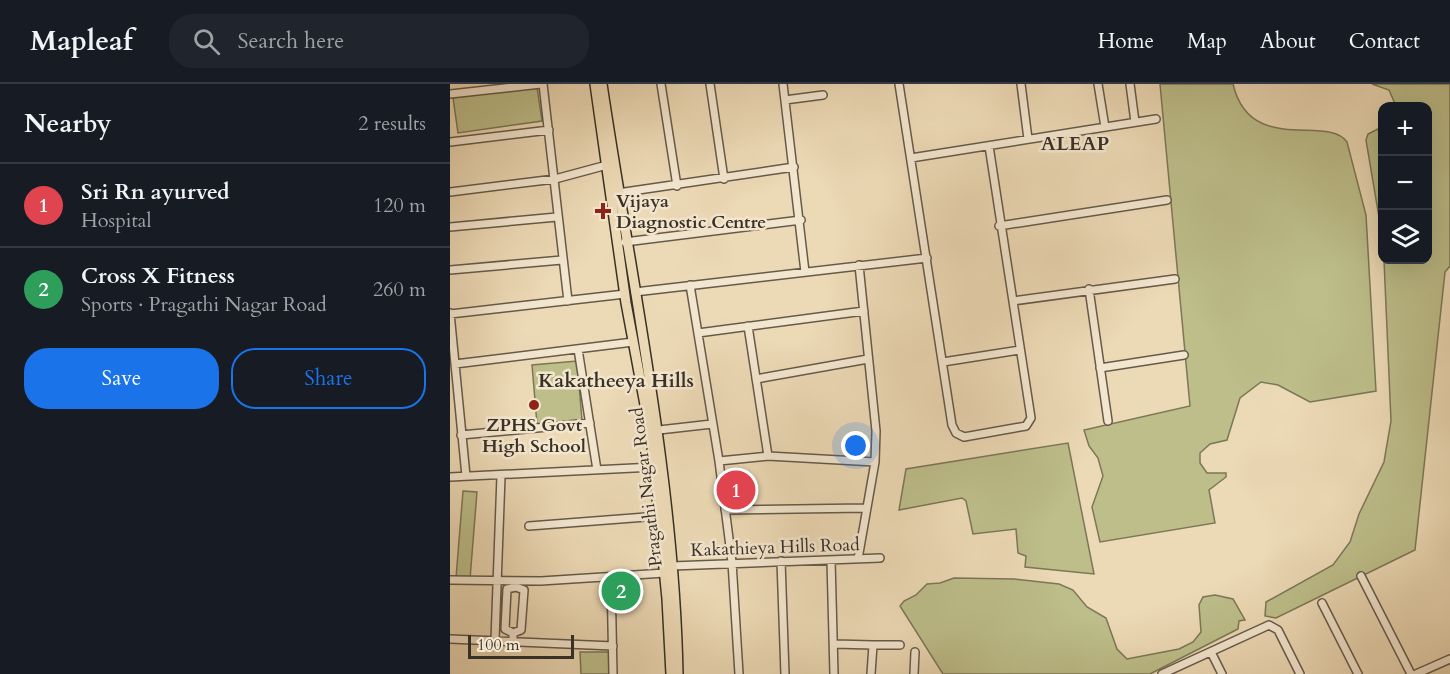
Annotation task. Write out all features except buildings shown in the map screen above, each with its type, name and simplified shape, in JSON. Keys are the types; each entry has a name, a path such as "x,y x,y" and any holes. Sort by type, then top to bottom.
{"main road":[{"name":"Pragathi Nagar Road","path":"595,84 630,293 659,430 668,569 678,674"},
{"name":"Pragathi Nagar Road","path":"602,84 626,242 633,342 668,569 671,674"}],"street":[{"path":"450,94 542,84 555,179 556,217 568,301"},
{"path":"661,84 677,186"},
{"path":"710,84 724,178"},
{"path":"783,84 801,220 805,272"},
{"path":"898,84 953,430 964,436 1030,423 1013,301 999,226 989,146"},
{"path":"1021,84 1028,139"},
{"path":"1098,84 1104,127"},
{"path":"1130,84 1136,122"},
{"path":"785,100 823,95"},
{"path":"911,158 1156,119"},
{"path":"450,142 549,130"},
{"path":"450,192 555,179 607,165"},
{"path":"618,193 794,167"},
{"path":"999,226 1167,200"},
{"path":"450,227 556,217"},
{"path":"626,242 801,220"},
{"path":"466,476 450,313 927,258"},
{"path":"450,270 562,260"},
{"path":"858,559 865,508 875,462 876,431 859,265"},
{"path":"1013,301 1175,279"},
{"path":"690,285 719,461 732,562 739,674"},
{"path":"1089,289 1108,421"},
{"path":"698,333 864,311"},
{"path":"748,326 768,456"},
{"path":"455,364 633,342"},
{"path":"578,349 597,470"},
{"path":"943,362 1020,350"},
{"path":"1100,368 1184,355"},
{"path":"756,379 868,359"},
{"path":"461,435 590,423"},
{"path":"659,430 712,424"},
{"path":"719,461 768,456 875,462"},
{"path":"450,477 654,467"},
{"path":"495,640 501,476"},
{"path":"725,510 865,508"},
{"path":"529,526 659,516"},
{"name":"Kakathieya Hills Road","path":"450,580 498,581 516,584 732,562 880,558"},
{"path":"831,560 834,674"},
{"path":"781,561 785,674"},
{"path":"611,576 613,674"},
{"path":"1361,576 1411,674"},
{"path":"516,584 524,590 521,630 513,637 505,629 507,590 516,584"},
{"path":"1322,603 1358,674"},
{"path":"1162,674 1256,629 1272,626 1282,637 1300,674"},
{"path":"450,639 495,640 513,637 613,646"},
{"path":"834,644 900,645"},
{"path":"871,674 873,645"},
{"path":"914,674 915,652"},
{"path":"1211,652 1222,674"},
{"path":"1416,674 1450,659"}],"green space":[{"path":"1160,84 1233,84 1242,106 1255,120 1271,127 1337,134 1347,142 1366,215 1376,391 1310,402 1278,385 1261,382 1240,398 1227,440 1210,444 1200,453 1200,463 1207,473 1226,473 1226,477 1209,490 1215,523 1100,542 1092,507 1103,476 1098,458 1089,446 1084,430 1190,406"},
{"path":"1372,84 1450,84 1450,266 1445,272 1415,550 1276,618 1265,616 1266,602 1333,565 1350,542 1359,514 1384,462 1391,421 1384,264 1432,264 1432,102 1394,102 1389,90"},
{"path":"537,87 542,121 458,133 453,98"},
{"path":"1378,129 1378,211 1366,140 1368,134"},
{"path":"577,361 582,420 537,424 532,365"},
{"path":"1068,443 1094,574 1025,567 1026,556 1018,553 1016,529 973,534 966,501 962,498 899,510 906,469"},
{"path":"463,491 477,492 470,579 456,578"},
{"path":"954,578 1014,579 1059,584 1073,590 1087,607 1106,618 1117,649 1127,659 1179,649 1193,642 1201,632 1199,605 1203,597 1215,595 1233,599 1245,620 1239,621 1238,629 1150,674 943,674 900,606 927,584 940,583"},
{"path":"580,652 612,652 612,674 581,674"}],"place":[{"name":"Vijaya Diagnostic Centre","path":"603,211"},
{"name":"ZPHS Govt High School","path":"534,405"},
{"name":"Sri Rn ayurved","path":"736,490"},
{"name":"Cross X Fitness","path":"621,591"}],"district":[{"name":"ALEAP","path":"1075,143"},
{"name":"Kakatheeya Hills","path":"616,380"}]}
